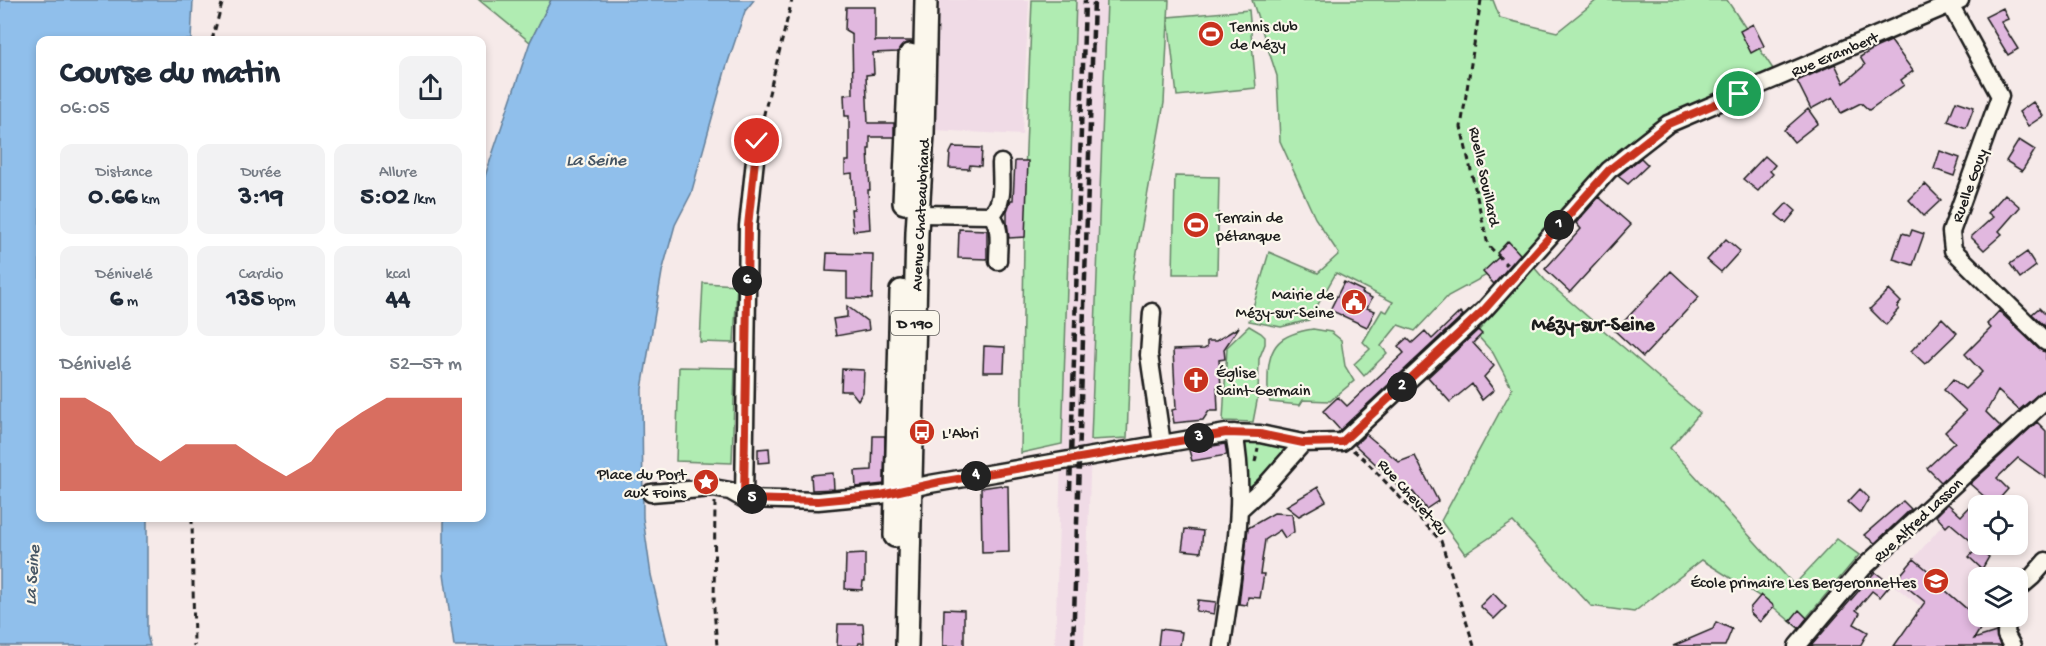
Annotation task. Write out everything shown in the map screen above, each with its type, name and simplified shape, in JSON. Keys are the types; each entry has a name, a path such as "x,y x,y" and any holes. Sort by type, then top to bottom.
{"main road":[{"name":"Avenue Chateaubriand","path":"907,646 903,491 912,0"},
{"name":"Avenue Chateaubriand","path":"894,646 923,134 926,0"}],"street":[{"name":"Rue Erambert","path":"1342,442 1484,310 1609,170 1668,124 1955,2"},
{"name":"Ruelle Gouy","path":"1955,2 2000,96 1951,232 1953,250 2046,342"},
{"path":"744,499 748,226 757,141"},
{"path":"918,214 990,215 997,210 1000,202 1001,163"},
{"path":"990,215 996,221 998,229 998,261"},
{"path":"1152,312 1149,355 1162,444"},
{"name":"Rue Alfred Lasson","path":"1797,646 1863,568 2046,400"},
{"path":"651,494 713,488 730,491 744,499 818,501 903,491 940,482 1230,433 1260,434 1303,443 1342,442"},
{"path":"1222,646 1241,508 1239,460 1230,433"},
{"path":"1241,508 1265,486 1303,443"},
{"path":"2028,580 2046,561"},
{"path":"2006,627 2006,635 2012,646"}],"path":[{"path":"213,36 223,0"},
{"path":"757,141 792,0"},
{"name":"Ruelle Souillard","path":"1481,0 1461,127 1488,245 1516,274"},
{"name":"Rue Chevet-Ru","path":"1342,442 1364,459 1441,541 1474,646"},
{"path":"715,497 714,609 717,646"},
{"path":"192,522 194,646"}],"shaded area":[{"path":"938,0 1029,0 1022,135 934,130"},
{"path":"1076,0 1107,0 1084,646 1055,646"},
{"name":"École primaire Les Bergeronnettes","path":"1951,522 1968,538 1968,555 1971,555 1969,557 1980,567 1968,567 1968,607 1962,617 1931,635 1912,621 1921,607 1892,584 1943,524 1947,526"}],"green space":[{"path":"479,0 551,0 530,42"},
{"path":"1032,0 1076,0 1062,444 1021,453 1025,173"},
{"path":"1107,0 1169,0 1164,103 1133,275 1127,438 1091,440"},
{"path":"1252,0 1493,0 1500,18 1557,32 1597,0 1727,0 1773,69 1664,120 1522,256 1448,296 1415,331 1398,325 1381,346 1387,353 1364,376 1354,364 1370,349 1363,342 1382,310 1387,312 1393,302 1336,273 1309,320 1281,327 1249,321 1269,252 1318,273 1339,254 1315,218 1280,141 1277,76"},
{"path":"1249,10 1256,88 1177,96 1168,17"},
{"name":"Terrain de pétanque","path":"1175,176 1219,177 1217,274 1173,274"},
{"path":"1532,265 1545,280 1700,413 1670,448 1794,585 1837,539 1859,555 1798,628 1764,599 1702,560 1634,612 1591,606 1513,522 1465,554 1441,521 1512,389 1493,353 1476,334"},
{"path":"703,283 737,285 734,343 700,342"},
{"path":"1249,326 1265,337 1265,344 1259,359 1258,396 1253,422 1223,421 1227,347"},
{"path":"1313,329 1331,332 1341,340 1345,366 1354,381 1330,401 1303,400 1300,405 1270,402 1268,396 1269,366 1274,349 1278,343 1292,334"},
{"path":"679,367 735,368 732,463 676,461"},
{"path":"1245,439 1286,448 1252,492 1245,491"}],"water":[{"name":"La Seine","path":"0,0 193,0 191,36 36,36 36,522 147,522 147,635 150,646 0,646"},
{"name":"La Seine","path":"551,0 754,0 745,11 725,71 691,194 675,225 662,272 642,389 643,518 651,575 668,646 454,646 444,573 444,522 486,522 486,173 530,42"}],"building":[{"path":"846,7 875,7 875,41 912,41 912,43 904,44 898,52 873,53 874,74 866,75 868,123 894,123 894,137 870,137 870,149 868,149 870,190 868,190 870,229 853,231 852,173 845,174 845,161 849,161 849,116 845,116 844,95 853,94 852,34 845,30"},
{"path":"2003,8 2008,19 2001,22 2018,49 2008,55 1985,17"},
{"path":"1753,24 1764,46 1751,53 1740,31"},
{"path":"1891,41 1913,71 1901,80 1904,85 1869,110 1861,103 1841,113 1833,97 1811,109 1797,81 1835,64 1844,83 1865,65 1860,57"},
{"path":"1956,101 1974,107 1966,128 1948,121"},
{"path":"2033,102 2043,116 2028,126 2019,112"},
{"path":"1808,109 1818,123 1794,142 1784,130"},
{"path":"2019,140 2035,150 2022,171 2006,161"},
{"path":"953,147 982,148 981,166 970,165 969,169 949,168 950,153"},
{"path":"1940,151 1960,158 1954,176 1934,169"},
{"path":"1765,156 1775,165 1770,171 1773,174 1758,191 1743,179"},
{"path":"1641,158 1648,165 1628,184 1618,176"},
{"path":"1015,161 1028,161 1025,237 1009,238 1007,211 1013,200"},
{"path":"1925,184 1941,200 1924,216 1909,200"},
{"path":"2005,194 2020,207 1999,231 2002,234 1984,250 1971,237 1993,217 1988,213"},
{"path":"1599,197 1631,225 1570,292 1545,269 1581,229 1576,223"},
{"path":"1787,203 1796,211 1786,223 1776,215"},
{"path":"959,229 987,230 987,259 958,258"},
{"path":"1912,230 1924,234 1913,265 1893,259 1902,233 1910,235"},
{"path":"1726,239 1740,251 1721,272 1707,260"},
{"path":"1508,241 1520,254 1494,284 1483,272 1500,256 1497,253"},
{"path":"2027,252 2036,266 2020,278 2010,264"},
{"path":"827,253 873,254 872,299 847,298 847,272 826,271"},
{"path":"1671,271 1699,297 1643,357 1615,331"},
{"name":"Mairie de Mézy-sur-Seine","path":"1344,282 1372,298 1367,308 1375,311 1367,327 1330,310"},
{"path":"1889,290 1901,302 1897,307 1899,309 1886,325 1870,309"},
{"path":"847,306 868,322 869,330 836,336 833,319 847,317"},
{"path":"2039,308 2046,315 2046,327 2032,314"},
{"path":"1999,311 2039,349 2046,352 2046,388 2019,410 1998,391 1986,412 2001,427 1941,482 1927,468 1955,442 1945,432 1966,411 1944,390 1953,379 1965,389 1982,372 1965,354 1991,328 1987,324"},
{"path":"1460,312 1463,315 1340,430 1323,411 1338,397 1347,406 1404,353 1398,346 1407,338 1412,343 1425,331 1432,339"},
{"path":"1942,318 1957,333 1925,364 1911,351"},
{"name":"Église Saint-Germain","path":"1239,327 1224,349 1225,359 1219,360 1221,387 1217,387 1218,411 1209,411 1203,420 1174,423 1172,410 1176,409 1173,350 1204,349 1207,347 1207,341 1216,341"},
{"path":"1478,330 1482,334 1473,343 1494,366 1484,377 1494,390 1482,400 1472,384 1450,402 1428,377"},
{"path":"984,346 1005,347 1004,372 983,372"},
{"path":"842,369 864,370 863,392 858,400 851,391 841,391"},
{"path":"2037,422 2046,431 2046,478 2018,458 1997,478 2008,489 2003,495 1983,495 1970,484"},
{"path":"1366,434 1399,462 1415,456 1438,501 1426,509 1413,492 1406,495 1355,445"},
{"path":"873,436 885,436 884,484 856,487 855,471 872,470"},
{"path":"1225,444 1227,455 1192,461 1189,450"},
{"path":"769,448 770,462 758,463 758,449"},
{"path":"833,473 834,489 812,490 811,475"},
{"path":"1008,486 1009,552 982,553 981,488"},
{"path":"1318,487 1326,501 1299,516 1286,506"},
{"path":"1860,489 1869,498 1860,513 1848,502"},
{"path":"1903,501 1911,509 1875,543 1864,535"},
{"path":"1948,504 1961,516 1968,509 1968,538 1950,523 1946,527 1936,516"},
{"path":"1274,513 1292,514 1294,532 1285,538 1280,530 1265,540 1260,574 1264,574 1260,598 1248,597 1247,605 1239,604 1248,528"},
{"path":"1185,529 1203,531 1201,552 1182,550"},
{"path":"865,554 865,581 863,581 862,590 845,589 846,555"},
{"path":"1987,555 1989,557 1983,567 1980,567 1969,557"},
{"path":"1914,559 1932,574 1930,577 1967,609 1968,607 1968,627 1981,627 1974,639 1996,632 2000,646 1894,646 1925,602 1897,579"},
{"path":"1875,572 1891,584 1880,597 1872,591 1856,610 1860,613 1854,624 1868,632 1860,646 1811,646"},
{"path":"1493,593 1506,607 1494,619 1480,606"},
{"path":"1761,595 1774,606 1760,622 1750,613 1750,608"},
{"path":"1198,600 1216,602 1214,614 1196,611"},
{"path":"944,609 964,610 964,646 943,646"},
{"path":"1799,610 1807,618 1799,628 1790,621"},
{"path":"1716,622 1732,629 1725,646 1673,646 1713,629"},
{"path":"838,624 863,624 864,643 859,643 858,646 837,646"},
{"path":"1160,629 1182,632 1180,646 1158,646"}],"railway":[{"path":"1070,490 1085,0"},
{"path":"1073,646 1094,0"}],"place":[{"name":"Tennis club de Mézy","path":"1211,34"},
{"name":"Terrain de pétanque","path":"1196,225"},
{"name":"Mairie de Mézy-sur-Seine","path":"1354,302"},
{"name":"Église Saint-Germain","path":"1196,380"},
{"name":"L'Abri","path":"922,432"},
{"name":"Place du Port aux Foins","path":"706,482"},
{"name":"École primaire Les Bergeronnettes","path":"1936,581"}],"district":[{"name":"Mézy-sur-Seine","path":"1593,323"}],"route":[{"path":"757,141 748,226 744,499 818,501 881,495 940,482 1226,433 1260,434 1303,443 1342,442 1484,310 1609,170 1668,124 1739,94"}]}
